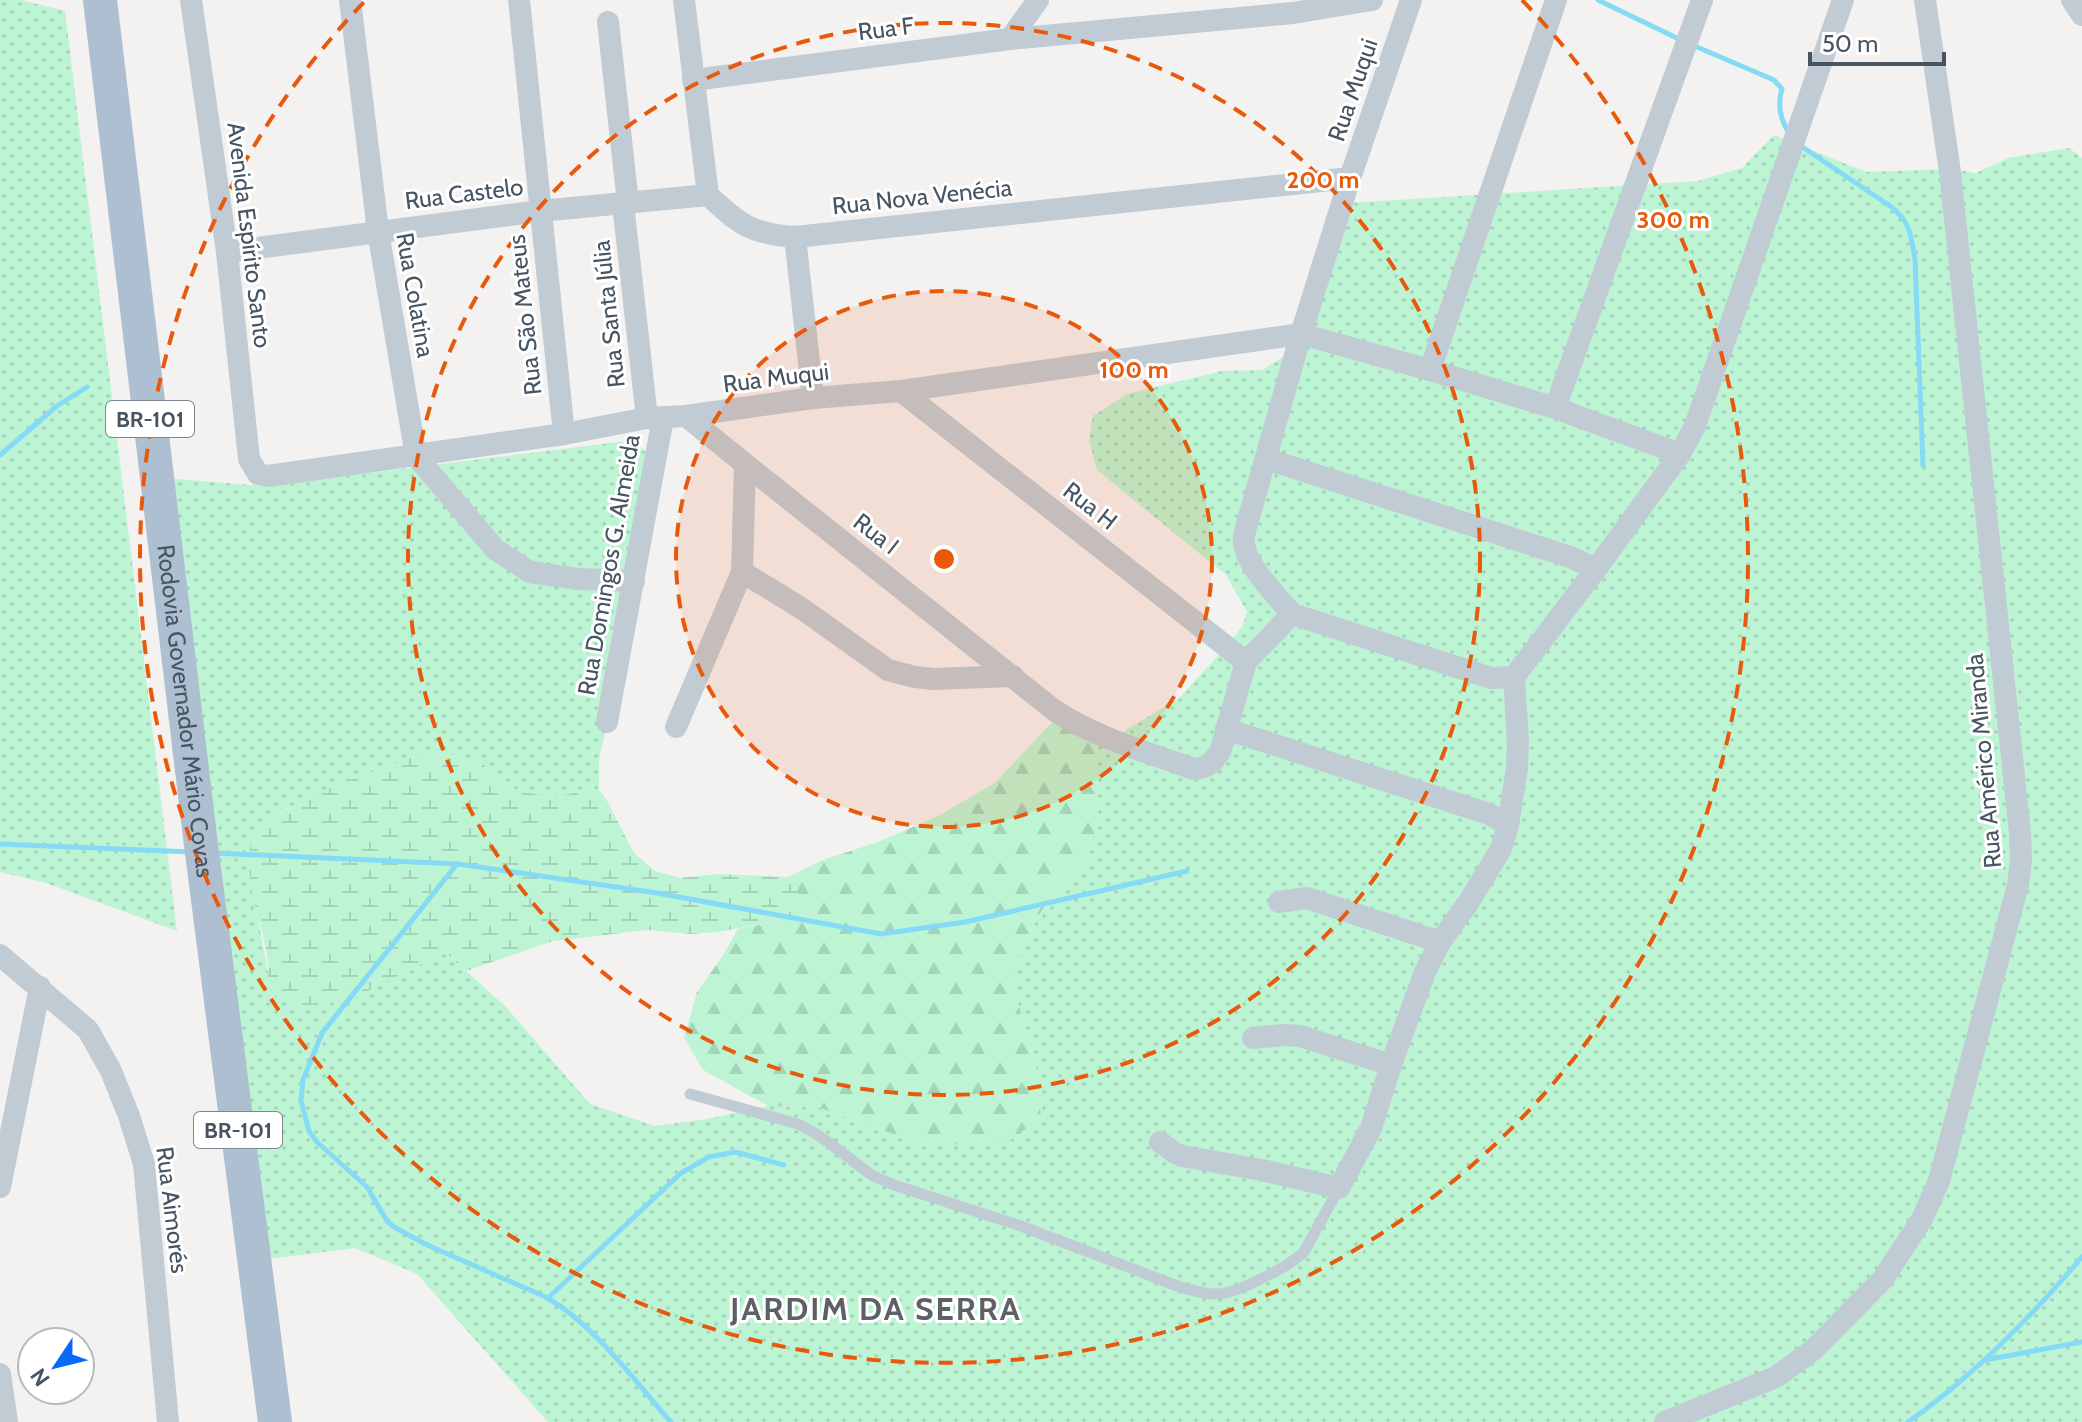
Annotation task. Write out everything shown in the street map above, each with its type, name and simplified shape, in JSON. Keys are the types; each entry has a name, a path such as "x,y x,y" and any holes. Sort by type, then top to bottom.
{"main road":[{"name":"Rodovia Governador Mário Covas","path":"100,0 198,821 275,1422"}],"street":[{"name":"Avenida Espírito Santo","path":"191,0 227,252 249,459 258,474"},
{"name":"Rua Colatina","path":"350,0 378,231 416,456"},
{"name":"Rua São Mateus","path":"519,0 564,434"},
{"path":"684,0 708,195"},
{"path":"1010,39 1038,0"},
{"path":"1232,19 1246,0"},
{"name":"Rua F","path":"693,80 1010,39 1293,13 1372,0"},
{"name":"Rua Muqui","path":"1292,614 1248,556 1244,545 1245,531 1301,334 1411,0"},
{"path":"1430,370 1556,0"},
{"path":"1555,408 1702,0"},
{"path":"1160,1142 1182,1156 1339,1188 1371,1128 1425,972 1440,942 1501,849 1517,768 1514,677 1680,454 1695,426 1843,0"},
{"name":"Rua Américo Miranda","path":"1665,1422 1757,1385 1793,1366 1883,1279 1904,1250 1939,1181 2018,885 2020,833 1950,172 1925,0"},
{"path":"2072,0 2082,15"},
{"name":"Rua Santa Júlia","path":"608,22 625,204 655,418"},
{"name":"Rua Nova Venécia","path":"708,195 742,225 757,232 795,237 1350,178"},
{"name":"Rua Castelo","path":"227,252 540,211 708,195"},
{"path":"795,237 813,398"},
{"path":"1301,334 1555,408 1680,454"},
{"name":"Rua Muqui","path":"258,474 268,476 655,418 813,398 901,391 1301,334"},
{"name":"Rua H","path":"901,391 1246,662"},
{"name":"Rua I","path":"686,416 1072,722 1194,769 1211,765 1220,752 1226,729"},
{"name":"Rua Domingos G. Almeida","path":"607,722 634,581 655,418"},
{"path":"416,456 495,549 530,572 578,579 634,581"},
{"path":"1267,459 1570,557 1596,569"},
{"path":"676,727 742,572 745,464"},
{"path":"742,572 801,608 888,670 933,679 1013,676"},
{"path":"1508,825 1489,814 1226,729 1246,662 1292,614 1491,678 1514,677"},
{"path":"1279,902 1307,898 1440,942"},
{"name":"Rua Aimorés","path":"0,955 88,1030 111,1071 129,1116 144,1164 168,1422"},
{"path":"0,1187 40,987"},
{"path":"1253,1038 1300,1036 1391,1065"},
{"path":"0,1374 7,1422"}],"lane":[{"path":"690,1094 809,1128 873,1176 894,1185 1021,1226 1180,1287 1201,1292 1218,1294 1232,1291 1291,1264 1304,1252 1339,1188"}],"green space":[{"path":"0,0 21,0 65,11 177,931 46,883 0,872"},
{"path":"1774,135 1866,172 1951,169 1976,173 2008,158 2069,148 2082,158 2082,1422 548,1422 417,1274 355,1248 261,1260 165,478 263,486 635,440 647,454 639,511 611,637 603,702 606,727 599,760 599,790 561,795 527,793 498,779 482,762 465,761 453,755 422,754 308,798 281,812 252,888 268,972 403,973 445,952 506,1007 590,1104 655,1126 768,1106 817,1107 924,1145 1036,1066 1013,986 1025,941 1045,905 1087,859 1098,819 1094,737 1123,732 1179,698 1228,645 1243,625 1247,612 1226,575 1097,470 1089,440 1093,416 1127,394 1222,371 1262,370 1290,353 1349,203 1698,181 1742,168"},
{"path":"1056,718 1094,737 1098,819 1087,859 1045,905 1025,941 1013,985 1036,1066 1041,1117 1007,1143 924,1145 817,1107 768,1106 703,1070 684,1038 697,992 738,929 780,921 798,882 788,877 823,860 878,842 936,817 995,783"},
{"path":"422,754 453,755 465,761 482,762 498,779 527,793 561,795 599,790 634,853 655,871 680,878 718,874 788,877 798,882 797,911 780,921 717,932 692,934 647,930 553,941 466,971 445,952 350,1000 301,1006 265,992 267,955 249,866 250,848 258,832 298,803 325,790"}],"waterway":[{"path":"1598,0 1681,40"},
{"path":"1690,44 1774,80 1782,89 1780,112 1789,133"},
{"path":"1798,144 1890,206 1909,230 1915,260 1923,465"},
{"path":"0,455 57,406 87,387"},
{"path":"0,844 191,852"},
{"path":"213,853 458,864 657,893 881,934 965,922 1187,871"},
{"path":"457,864 322,1033 303,1080 301,1100 309,1131 367,1187 387,1221 394,1227 427,1245 548,1298 566,1310 614,1355 671,1422"},
{"path":"548,1298 681,1173 709,1157 735,1152 784,1165"},
{"path":"1908,1422 1955,1386 2000,1345 2082,1257"},
{"path":"1985,1360 2082,1342"}],"district":[{"name":"JARDIM DA SERRA","path":"876,1309"}]}
